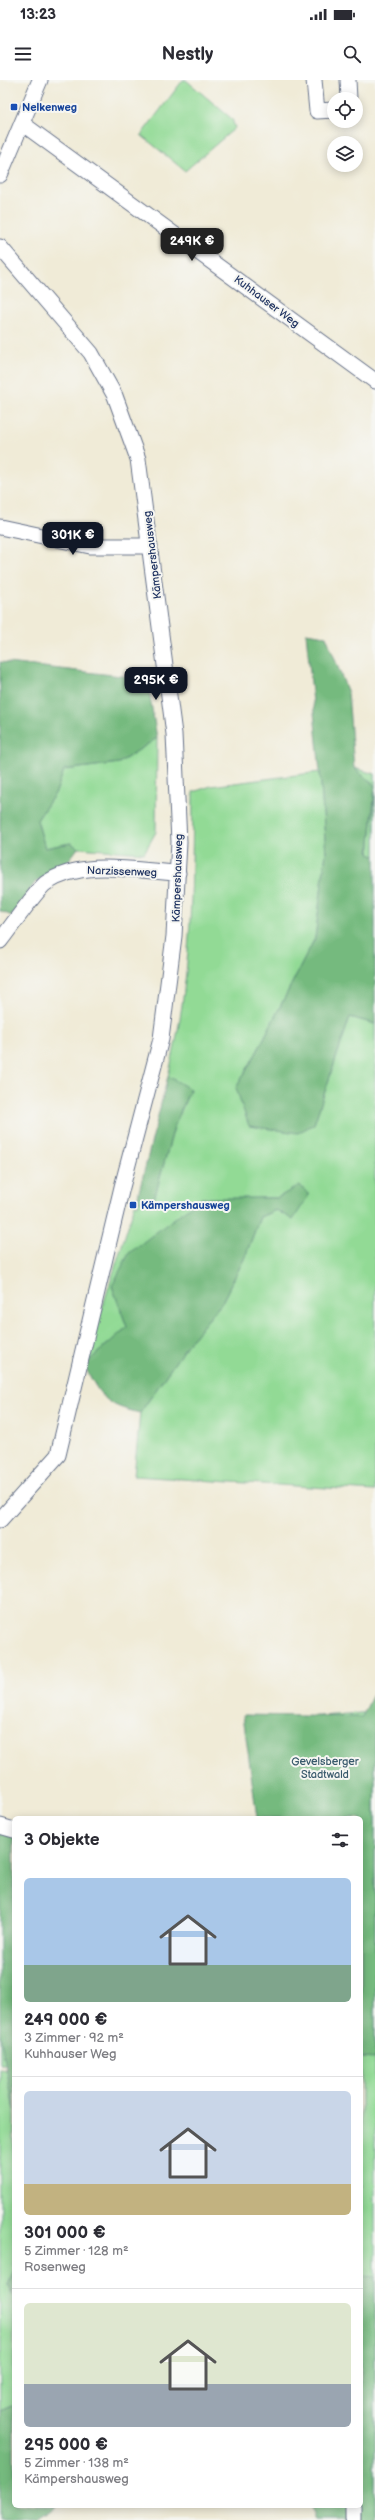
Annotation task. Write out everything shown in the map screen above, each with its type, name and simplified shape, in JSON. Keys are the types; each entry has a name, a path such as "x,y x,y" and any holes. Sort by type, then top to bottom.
{"street":[{"path":"0,175 23,124 40,80"},
{"path":"314,80 317,111 327,110"},
{"path":"348,80 349,92"},
{"name":"Kuhhauser Weg","path":"23,124 375,381"},
{"name":"Kämpershausweg","path":"0,247 91,353 115,396 138,459 174,734 178,874 169,986 161,1039 122,1188 58,1454 0,1520"},
{"path":"0,527 90,546 150,546"},
{"name":"Narzissenweg","path":"0,941 45,883 76,870 97,868 178,874"},
{"path":"0,1826 12,1829"},
{"path":"353,2508 353,2520"}],"green space":[{"path":"183,80 186,80 232,119 235,128 185,171 141,135"},
{"path":"306,633 326,636 348,693 354,768 375,786 369,854 375,856 375,1024 350,1017 314,1124 298,1133 249,1126 236,1088 257,1052 315,938 326,853 320,772"},
{"path":"0,662 147,679 157,738 119,763 64,770 56,792 37,820 45,848 71,843 78,848 63,868 36,881 12,916 0,911"},
{"path":"157,738 156,832 144,853 78,848 71,843 45,848 37,820 56,792 64,770 119,763"},
{"path":"354,768 375,774 375,786"},
{"path":"320,772 326,853 315,938 257,1052 236,1088 314,1124 350,1017 375,1024 375,1491 134,1476 140,1413 187,1345 221,1304 245,1257 260,1217 276,1210 300,1186 277,1198 259,1198 112,1286 127,1327 84,1365 135,1204 138,1205 139,1201 153,1203 174,1127 190,1090 168,1076 182,1006 186,971 191,900 193,792 211,786"},
{"path":"375,792 375,856 369,855"},
{"path":"168,1076 190,1089 174,1127 153,1203 139,1201 138,1196"},
{"path":"300,1185 309,1195 293,1220 276,1210 260,1217 245,1257 221,1304 187,1345 140,1413 118,1407 105,1398 95,1385 84,1365 127,1327 112,1286 129,1253 201,1198 277,1198"},
{"name":"Gevelsberger Stadtwald","path":"375,1690 375,2059 363,2058 363,1816 257,1816 243,1715 362,1717"},
{"name":"Gevelsberger Stadtwald","path":"375,1712 375,2520 363,2469 363,1816 271,1816 278,1719"},
{"path":"0,1831 12,1834 12,2099 0,2034"},
{"path":"0,2034 7,2064 0,2064"},
{"path":"0,2069 8,2070 12,2097 12,2276 8,2285 12,2292 12,2406 0,2411"},
{"path":"12,2276 12,2292 8,2285"},
{"path":"363,2276 375,2277 375,2520 314,2520 314,2514 310,2508 363,2508"},
{"path":"12,2406 12,2508 54,2508 36,2520 0,2520 0,2411"}],"place":[{"name":"Nelkenweg","path":"14,107"},
{"name":"Kämpershausweg","path":"133,1205"}]}
